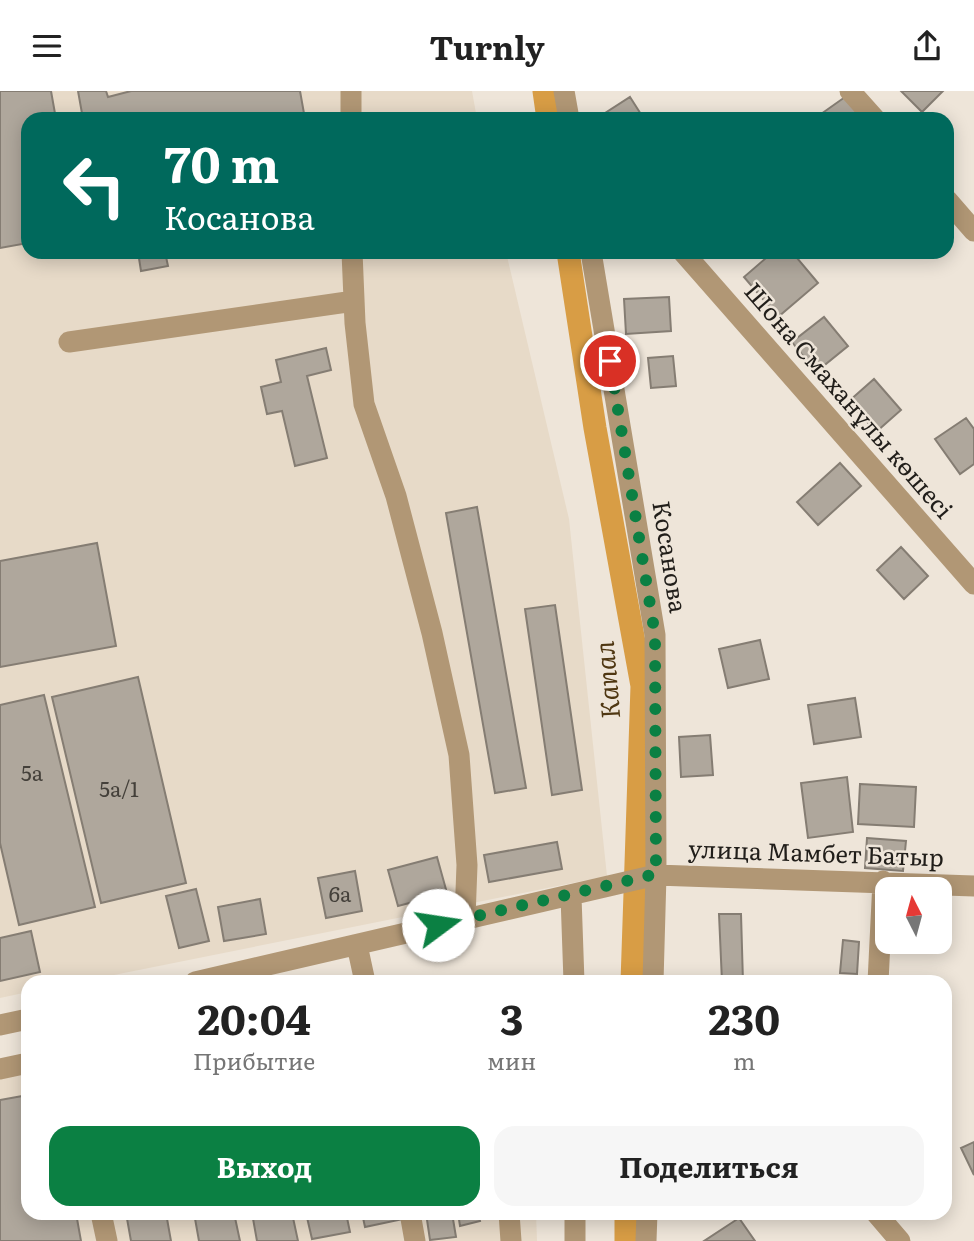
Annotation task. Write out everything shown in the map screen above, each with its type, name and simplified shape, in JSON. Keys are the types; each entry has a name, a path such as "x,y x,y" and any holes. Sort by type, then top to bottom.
{"street":[{"path":"351,91 351,112"},
{"path":"564,91 568,112"},
{"path":"850,91 869,112"},
{"path":"954,208 974,231"},
{"path":"352,259 365,404 396,496 432,633 459,755 467,865 465,918"},
{"name":"Косанова","path":"592,259 655,635 656,874 653,975"},
{"name":"Шона Смаханұлы көшесі","path":"689,259 974,584"},
{"path":"69,342 354,301"},
{"name":"улица Мамбет Батыр","path":"226,975 656,874 875,881"},
{"name":"улица Мамбет Батыр","path":"952,885 974,886"},
{"path":"570,896 574,975"},
{"path":"357,945 363,975"},
{"path":"878,975 879,954"},
{"path":"0,1025 21,1020"},
{"path":"0,1069 21,1064"},
{"path":"102,1220 107,1241"},
{"path":"410,1220 410,1240"},
{"path":"510,1220 511,1241"},
{"path":"575,1220 575,1241"},
{"path":"646,1241 647,1220"},
{"path":"882,1220 900,1241"}],"shaded area":[{"path":"0,91 472,91 476,112 21,112 21,259 508,259 569,519 607,876 114,975 21,975 21,994 0,998"},
{"path":"21,1074 21,1220 536,1220 537,1241 0,1241 0,1079"}],"building":[{"path":"0,91 51,91 55,112 21,112 21,244 0,248"},
{"path":"78,91 106,91 108,97 131,91 300,91 304,112 82,112"},
{"path":"901,91 943,91 922,112"},
{"path":"630,97 640,112 607,112"},
{"path":"845,97 857,112 824,112"},
{"path":"139,259 166,259 168,266 141,271"},
{"path":"765,259 798,259 818,283 778,317 744,277"},
{"path":"669,297 671,331 626,334 624,299"},
{"path":"824,317 848,346 816,372 792,342"},
{"path":"326,348 331,370 307,376 327,458 295,466 282,411 267,414 261,387 281,382 276,360"},
{"path":"673,356 676,386 651,388 648,358"},
{"path":"874,379 901,410 876,432 849,401"},
{"path":"966,418 974,429 974,464 960,474 935,439"},
{"path":"840,463 861,486 818,525 797,502"},
{"path":"477,507 526,788 495,793 446,513"},
{"path":"97,543 116,646 0,667 0,561"},
{"path":"901,547 928,576 904,599 877,570"},
{"path":"555,605 582,790 552,795 525,609"},
{"path":"760,640 769,679 728,688 719,649"},
{"path":"138,677 186,883 101,903 52,697"},
{"path":"44,695 95,907 19,925 0,843 0,705"},
{"path":"855,698 861,737 814,744 808,705"},
{"path":"710,735 713,775 681,777 679,737"},
{"path":"847,777 853,832 808,838 801,783"},
{"path":"860,784 916,787 914,827 858,824"},
{"path":"867,838 906,841 903,871 865,868"},
{"path":"557,842 562,869 489,882 484,855"},
{"path":"437,857 447,893 398,906 388,870"},
{"path":"355,871 362,911 326,918 318,878"},
{"path":"196,889 209,941 179,948 166,896"},
{"path":"260,899 266,934 224,941 218,907"},
{"path":"719,914 741,914 743,975 722,975"},
{"path":"31,931 40,972 0,981 0,938"},
{"path":"843,940 859,942 857,974 840,973"},
{"path":"21,1096 21,1220 77,1220 81,1241 0,1241 0,1100"},
{"path":"974,1142 974,1175 961,1148"},
{"path":"127,1220 167,1220 171,1241 131,1241"},
{"path":"195,1220 236,1220 240,1241 199,1241"},
{"path":"253,1220 294,1220 298,1241 257,1241"},
{"path":"308,1220 347,1220 350,1232 312,1239"},
{"path":"364,1220 398,1220 365,1227"},
{"path":"427,1220 453,1220 456,1237 430,1240"},
{"path":"459,1220 480,1220 480,1221 460,1226"},
{"path":"736,1220 740,1220 755,1241 704,1241"}],"waterway":[{"name":"Капал","path":"544,91 547,112"},
{"name":"Капал","path":"569,259 595,428 642,686 632,975"},
{"name":"Капал","path":"626,1220 626,1241"}],"route":[{"path":"438,925 656,874 655,635 610,361"}]}
